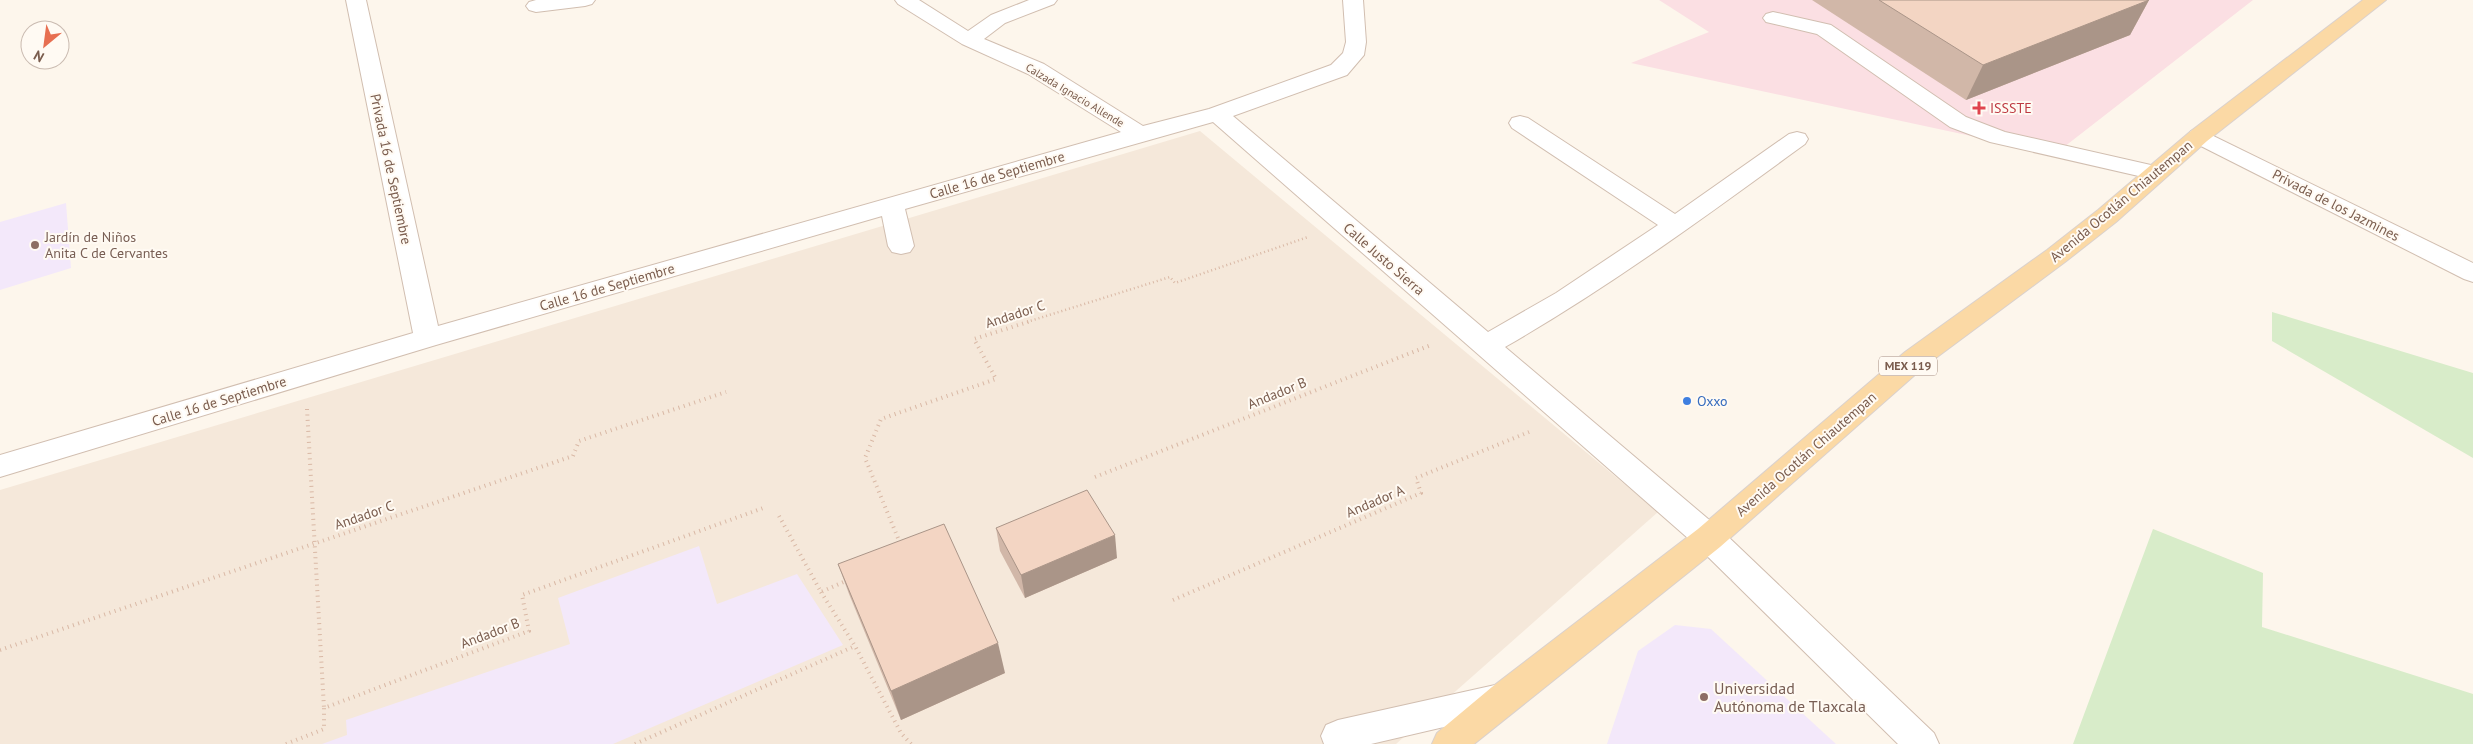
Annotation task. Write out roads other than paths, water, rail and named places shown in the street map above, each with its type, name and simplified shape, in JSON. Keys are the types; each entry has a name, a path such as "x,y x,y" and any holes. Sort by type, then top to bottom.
{"main road":[{"name":"Avenida Ocotlán Chiautempan","path":"1449,744 1504,698 1709,538 1915,360 2056,256 2107,216 2199,136 2376,0"}],"street":[{"name":"Privada 16 de Septiembre","path":"356,0 427,338"},
{"path":"536,6 585,0"},
{"name":"Calzada Ignacio Allende","path":"905,0 969,40 1036,69 1140,134"},
{"path":"969,40 998,19 1047,0"},
{"path":"1217,114 1339,70 1353,55 1356,42 1353,0"},
{"path":"1772,18 1824,30 1958,122 1998,137 2156,173"},
{"name":"Calle 16 de Septiembre","path":"0,466 427,338 1140,134 1217,114"},
{"name":"Calle Justo Sierra","path":"1217,114 1709,538 1922,744"},
{"path":"1520,123 1675,225"},
{"name":"Privada de los Jazmines","path":"2199,136 2473,273"},
{"path":"1475,338 1538,317 1675,225 1797,139"},
{"path":"892,205 901,246"},
{"path":"1338,736 1504,698"}],"place":[{"name":"ISSSTE","path":"1979,108"},
{"name":"Jardín de Niños Anita C de Cervantes","path":"35,245"},
{"name":"Oxxo","path":"1687,401"},
{"name":"Universidad Autónoma de Tlaxcala","path":"1704,697"}]}
